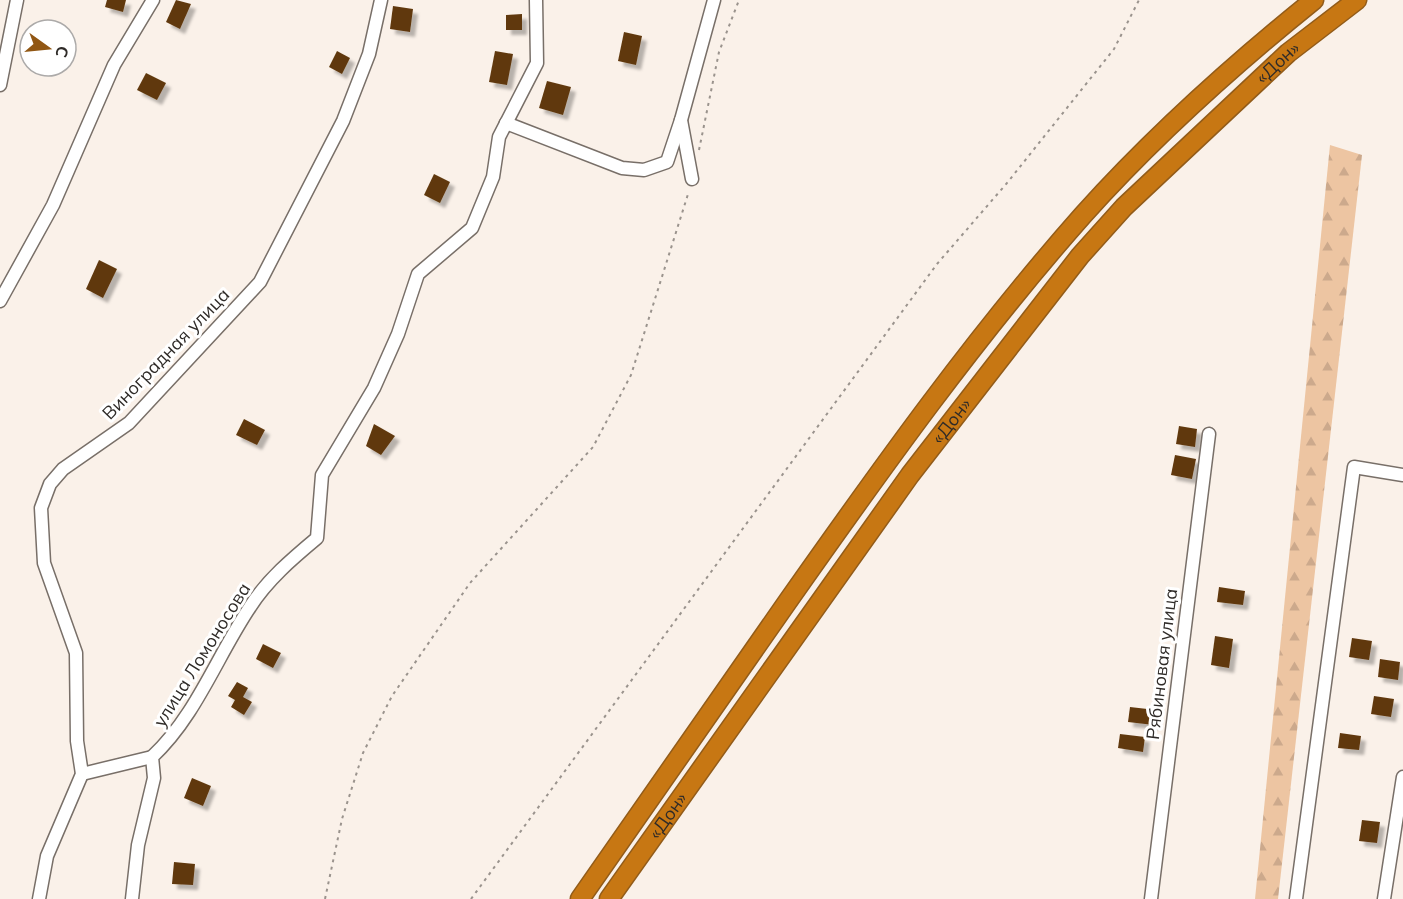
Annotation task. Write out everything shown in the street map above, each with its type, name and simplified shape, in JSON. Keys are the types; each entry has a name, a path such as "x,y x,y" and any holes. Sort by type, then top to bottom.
{"highway":[{"name":"«Дон»","path":"580,899 886,461 1014,296 1084,214 1160,135 1260,44 1314,0"},
{"name":"«Дон»","path":"609,899 910,475 1080,256 1124,207 1288,53 1357,0"}],"street":[{"path":"0,85 17,0"},
{"path":"0,301 53,204 114,66 153,0"},
{"name":"Виноградная улица","path":"82,774 77,741 75,653 44,563 41,508 47,492 63,469 129,423 260,282 343,121 369,54 381,0"},
{"name":"улица Ломоносова","path":"152,757 172,738 251,605 287,563 317,538 322,475 374,388 398,334 418,274 472,228 493,177 499,137 537,63 536,0"},
{"path":"506,123 622,168 644,170 667,162 714,0"},
{"path":"681,120 692,179"},
{"name":"Рябиновая улица","path":"1151,899 1209,434"},
{"path":"1296,899 1354,467 1403,475"},
{"path":"39,899 47,856 82,774 152,757 154,778 138,845 132,899"},
{"path":"1384,899 1403,777"}],"path":[{"path":"698,153 719,52 739,0"},
{"path":"471,899 937,264 1007,183 1114,49 1139,0"},
{"path":"325,899 342,819 363,753 392,696 470,583 592,447 631,375 692,179"}],"green space":[{"path":"1330,145 1362,155 1278,899 1255,899"}],"building":[{"path":"107,0 126,0 123,12 105,7"},
{"path":"176,0 191,4 180,29 166,22"},
{"path":"393,6 413,9 410,32 390,29"},
{"path":"522,14 522,30 506,30 506,15"},
{"path":"624,32 642,36 636,65 618,61"},
{"path":"337,51 350,58 342,74 329,67"},
{"path":"495,51 513,54 507,85 489,82"},
{"path":"146,73 166,83 157,100 137,90"},
{"path":"547,81 571,87 563,115 539,108"},
{"path":"434,174 450,182 440,203 424,195"},
{"path":"99,260 117,269 103,298 86,289"},
{"path":"244,419 265,430 257,445 236,435"},
{"path":"374,424 395,436 381,455 366,446"},
{"path":"1179,426 1197,429 1195,447 1176,444"},
{"path":"1175,455 1196,459 1192,479 1171,475"},
{"path":"1219,587 1245,591 1243,605 1217,602"},
{"path":"1215,636 1233,639 1229,668 1211,665"},
{"path":"1352,638 1372,641 1369,660 1349,657"},
{"path":"263,644 281,653 273,668 256,659"},
{"path":"1380,659 1400,662 1398,680 1378,677"},
{"path":"237,682 248,688 243,697 252,702 244,715 231,707 235,700 228,696"},
{"path":"1374,696 1394,699 1391,717 1371,714"},
{"path":"1130,707 1156,710 1154,725 1128,722"},
{"path":"1340,733 1361,736 1359,750 1338,748"},
{"path":"1120,734 1145,737 1143,752 1118,748"},
{"path":"192,778 211,786 203,806 184,798"},
{"path":"1362,820 1380,822 1377,843 1359,841"},
{"path":"174,862 195,864 193,885 172,884"}]}
